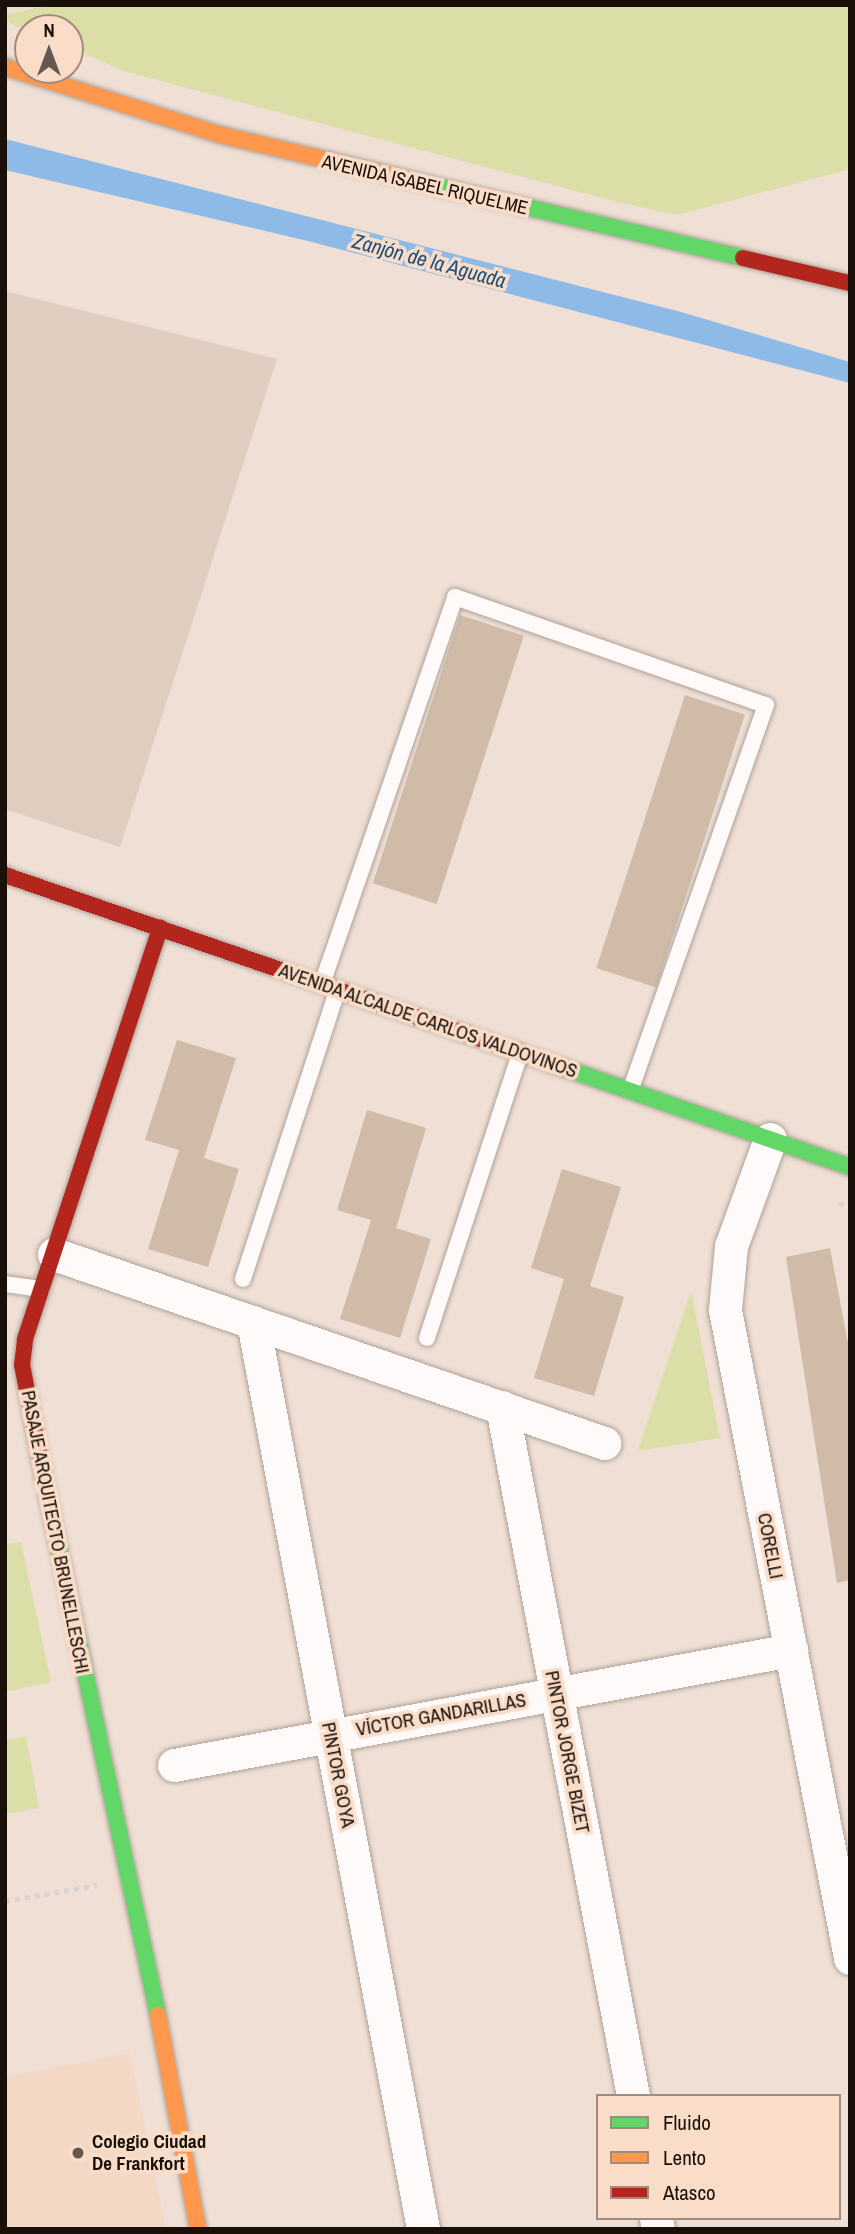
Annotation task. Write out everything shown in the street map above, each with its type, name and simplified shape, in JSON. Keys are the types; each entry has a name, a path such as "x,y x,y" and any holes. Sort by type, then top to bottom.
{"main road":[{"name":"AVENIDA ISABEL RIQUELME","path":"5,67 217,135 850,284"},
{"name":"AVENIDA ALCALDE CARLOS VALDOVINOS","path":"5,875 850,1167"},
{"name":"PASAJE ARQUITECTO BRUNELLESCHI","path":"160,928 42,1289 22,1365 80,1666 101,1725 133,1879 198,2229"}],"street":[{"name":"CORELLI","path":"770,1139 734,1236 724,1293 850,1958"},
{"path":"54,1254 604,1443"},
{"name":"PINTOR GOYA","path":"253,1322 423,2229"},
{"name":"PINTOR JORGE BIZET","path":"502,1407 633,2094"},
{"name":"VÍCTOR GANDARILLAS","path":"174,1765 790,1650"}],"lane":[{"path":"322,984 455,597 766,705 630,1091"},
{"path":"243,1279 338,989"},
{"path":"427,1338 520,1053"},
{"path":"5,1284 42,1289"}],"path":[{"path":"5,1901 133,1879"}],"shaded area":[{"path":"5,291 277,359 120,847 5,809"},
{"name":"Colegio Ciudad De Frankfort","path":"130,2053 166,2229 5,2229 5,2077"}],"green space":[{"path":"48,5 850,5 850,169 677,215 621,203 127,72 84,54 84,14 14,14 14,25 5,21 5,15"},
{"path":"691,1291 720,1438 638,1451 638,1450"},
{"path":"21,1542 51,1682 5,1692 5,1545"},
{"path":"26,1736 39,1808 5,1814 5,1740"}],"water":[{"name":"Zanjón de la Aguada","path":"5,139 681,312 850,362 850,383 308,241 5,170"}],"building":[{"path":"460,615 524,636 437,904 373,883"},
{"path":"685,695 745,714 656,987 596,968"},
{"path":"177,1040 236,1058 204,1158 239,1169 208,1267 148,1249 179,1150 145,1140"},
{"path":"367,1110 426,1128 396,1228 431,1239 400,1338 340,1319 371,1220 337,1210"},
{"path":"562,1169 621,1187 590,1286 624,1297 594,1396 534,1378 564,1279 531,1268"},
{"path":"830,1248 850,1354 850,1580 837,1583 786,1257"}],"traffic: fast":[{"path":"407,179 743,258"},
{"path":"492,1043 850,1167"},
{"path":"44,1479 158,2015"}],"traffic: slow":[{"path":"5,67 217,134 407,179"},
{"path":"158,2015 198,2229"}],"traffic: jam":[{"path":"743,258 850,283"},
{"path":"5,875 492,1043"},
{"path":"44,1479 22,1365 25,1339 160,928"}],"place":[{"name":"Colegio Ciudad De Frankfort","path":"78,2153"}]}
